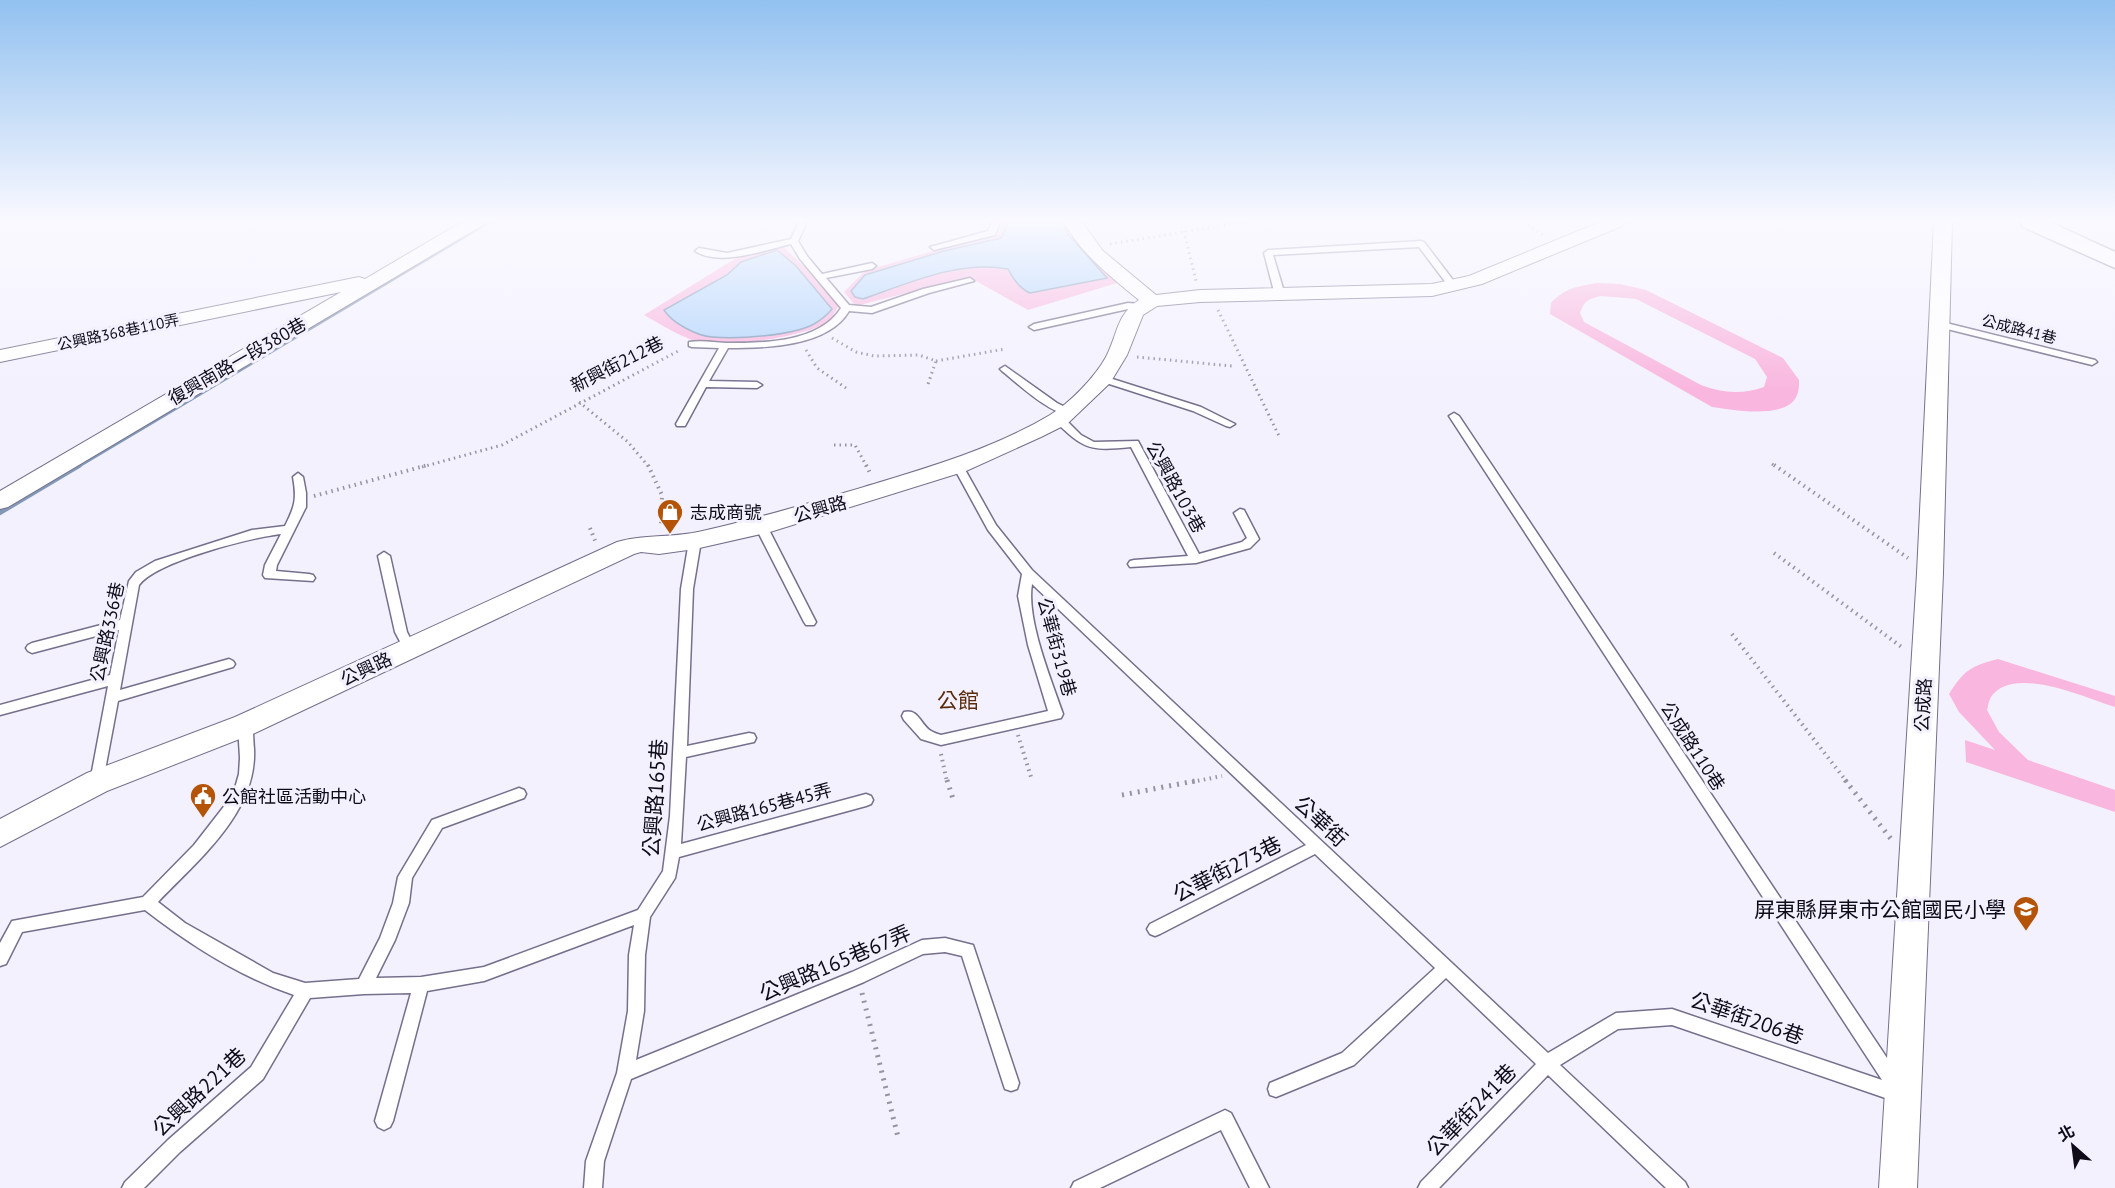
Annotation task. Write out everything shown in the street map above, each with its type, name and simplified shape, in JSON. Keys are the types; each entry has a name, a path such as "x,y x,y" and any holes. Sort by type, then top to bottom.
{"street":[{"name":"復興南路一段380巷","path":"0,501 380,277"},
{"path":"1121,277 1146,304 1206,296 1432,290 1481,277"},
{"name":"公成路","path":"1898,1188 1926,665 1940,277"},
{"name":"公興路368巷110弄","path":"0,356 377,279"},
{"name":"公興路","path":"0,834 98,782 245,725 601,558 641,544 659,546 695,541 761,526 958,466 1063,416 1103,379 1117,355 1134,312 1146,304"}],"lane":[{"path":"820,277 846,308 872,310 926,291 970,281"},
{"path":"1276,277 1281,295"},
{"path":"1446,277 1453,286"},
{"path":"1034,327 1146,304"},
{"name":"新興街212巷","path":"692,344 724,347 799,337 820,331 836,323 846,308"},
{"name":"公成路41巷","path":"1938,324 2092,362"},
{"path":"681,424 705,384 708,370 724,347"},
{"path":"1005,369 1053,405 1063,416"},
{"path":"1103,379 1197,409 1230,424"},
{"path":"705,384 757,385"},
{"name":"公興路103巷","path":"1063,416 1085,445 1098,447 1134,443 1196,559"},
{"name":"公成路110巷","path":"1454,416 1903,1096"},
{"name":"公華街","path":"958,466 992,527 1028,573 1679,1188"},
{"path":"298,477 300,507 271,565 269,575 309,578"},
{"path":"1134,564 1196,559 1246,545 1252,539 1240,513"},
{"path":"761,526 810,622"},
{"name":"公興路336巷","path":"98,782 111,698 133,584 149,568 252,534 289,529"},
{"name":"公興路165巷","path":"593,1188 595,1161 625,1073 636,1011 637,955 643,915 670,873 680,753 687,589 695,541"},
{"path":"384,556 401,632 409,648"},
{"name":"公華街319巷","path":"941,740 1056,714 1034,645 1024,596 1028,573"},
{"path":"32,648 126,623"},
{"path":"111,698 229,664"},
{"path":"0,710 115,679"},
{"path":"909,716 926,735 941,740"},
{"path":"0,959 17,926 147,903 217,828 242,788 248,752 245,725"},
{"path":"680,753 749,738"},
{"path":"364,986 387,940 401,903 405,877 437,824 519,794"},
{"name":"公興路165巷45弄","path":"673,852 866,800"},
{"name":"公華街273巷","path":"1155,929 1317,846"},
{"path":"147,903 180,928 269,979 305,992 364,986 421,985 484,974 643,915"},
{"name":"公興路165巷67弄","path":"625,1073 858,977 922,947 945,945 968,950 1011,1083"},
{"path":"1276,1089 1348,1059 1446,968"},
{"path":"384,1121 421,985"},
{"name":"公興路221巷","path":"131,1188 174,1146 257,1073 305,992"},
{"name":"公華街206巷","path":"1548,1063 1616,1021 1672,1017 1903,1096"},
{"name":"公華街241巷","path":"1427,1188 1548,1063"},
{"path":"1080,1188 1225,1119 1260,1188"}],"path":[{"path":"1200,277 1206,296 1279,436"},
{"path":"820,331 856,352 874,356 919,355 936,361 1005,349"},
{"path":"799,337 817,368 846,388"},
{"name":"新興街212巷","path":"301,499 502,445 579,402 692,344"},
{"path":"1117,355 1232,366"},
{"path":"928,384 936,361"},
{"path":"579,402 624,436 655,475 663,497 659,546"},
{"path":"834,446 855,445 880,491"},
{"path":"1772,464 1930,573"},
{"path":"1774,553 1926,665"},
{"path":"1732,634 1897,847 1915,862"},
{"path":"1014,724 1031,777"},
{"path":"941,740 940,762 953,799"},
{"path":"1122,795 1239,772"},
{"path":"858,977 898,1137"}],"shaded area":[{"path":"705,277 815,277 839,305 829,321 819,326 768,340 730,344 703,343 688,338 644,315"},
{"path":"859,277 967,277 856,306 844,292"},
{"path":"970,277 1112,277 1117,283 1028,310"},
{"path":"1598,283 1620,284 1646,290 1783,358 1799,380 1797,395 1792,403 1771,411 1759,412 1712,407 1550,314 1551,303 1561,294 1572,288","holes":["1597,297 1636,299 1755,359 1767,377 1764,387 1732,392 1701,385 1584,322 1580,313 1585,303"]},
{"path":"1998,659 2115,696 2115,707 2050,686 2015,683 2001,688 1991,697 1987,710 1999,732 2028,760 2115,790 2115,812 1966,762 1965,740 1995,750 1959,712 1949,694 1959,679 1969,670"}],"water":[{"path":"723,277 806,277 832,309 814,324 804,328 779,334 736,338 699,334 673,320 664,310"},
{"path":"863,277 925,277 863,299 855,297 851,291"},
{"path":"1013,277 1107,278 1030,293"}],"waterway":[{"path":"76,467 395,277"},
{"path":"0,512 79,465"}],"place":[{"name":"志成商號","path":"670,535"},
{"name":"公館社區活動中心","path":"203,819"},
{"name":"屏東縣屏東市公館國民小學","path":"2026,932"}],"district":[{"name":"公館","path":"958,700"}]}
